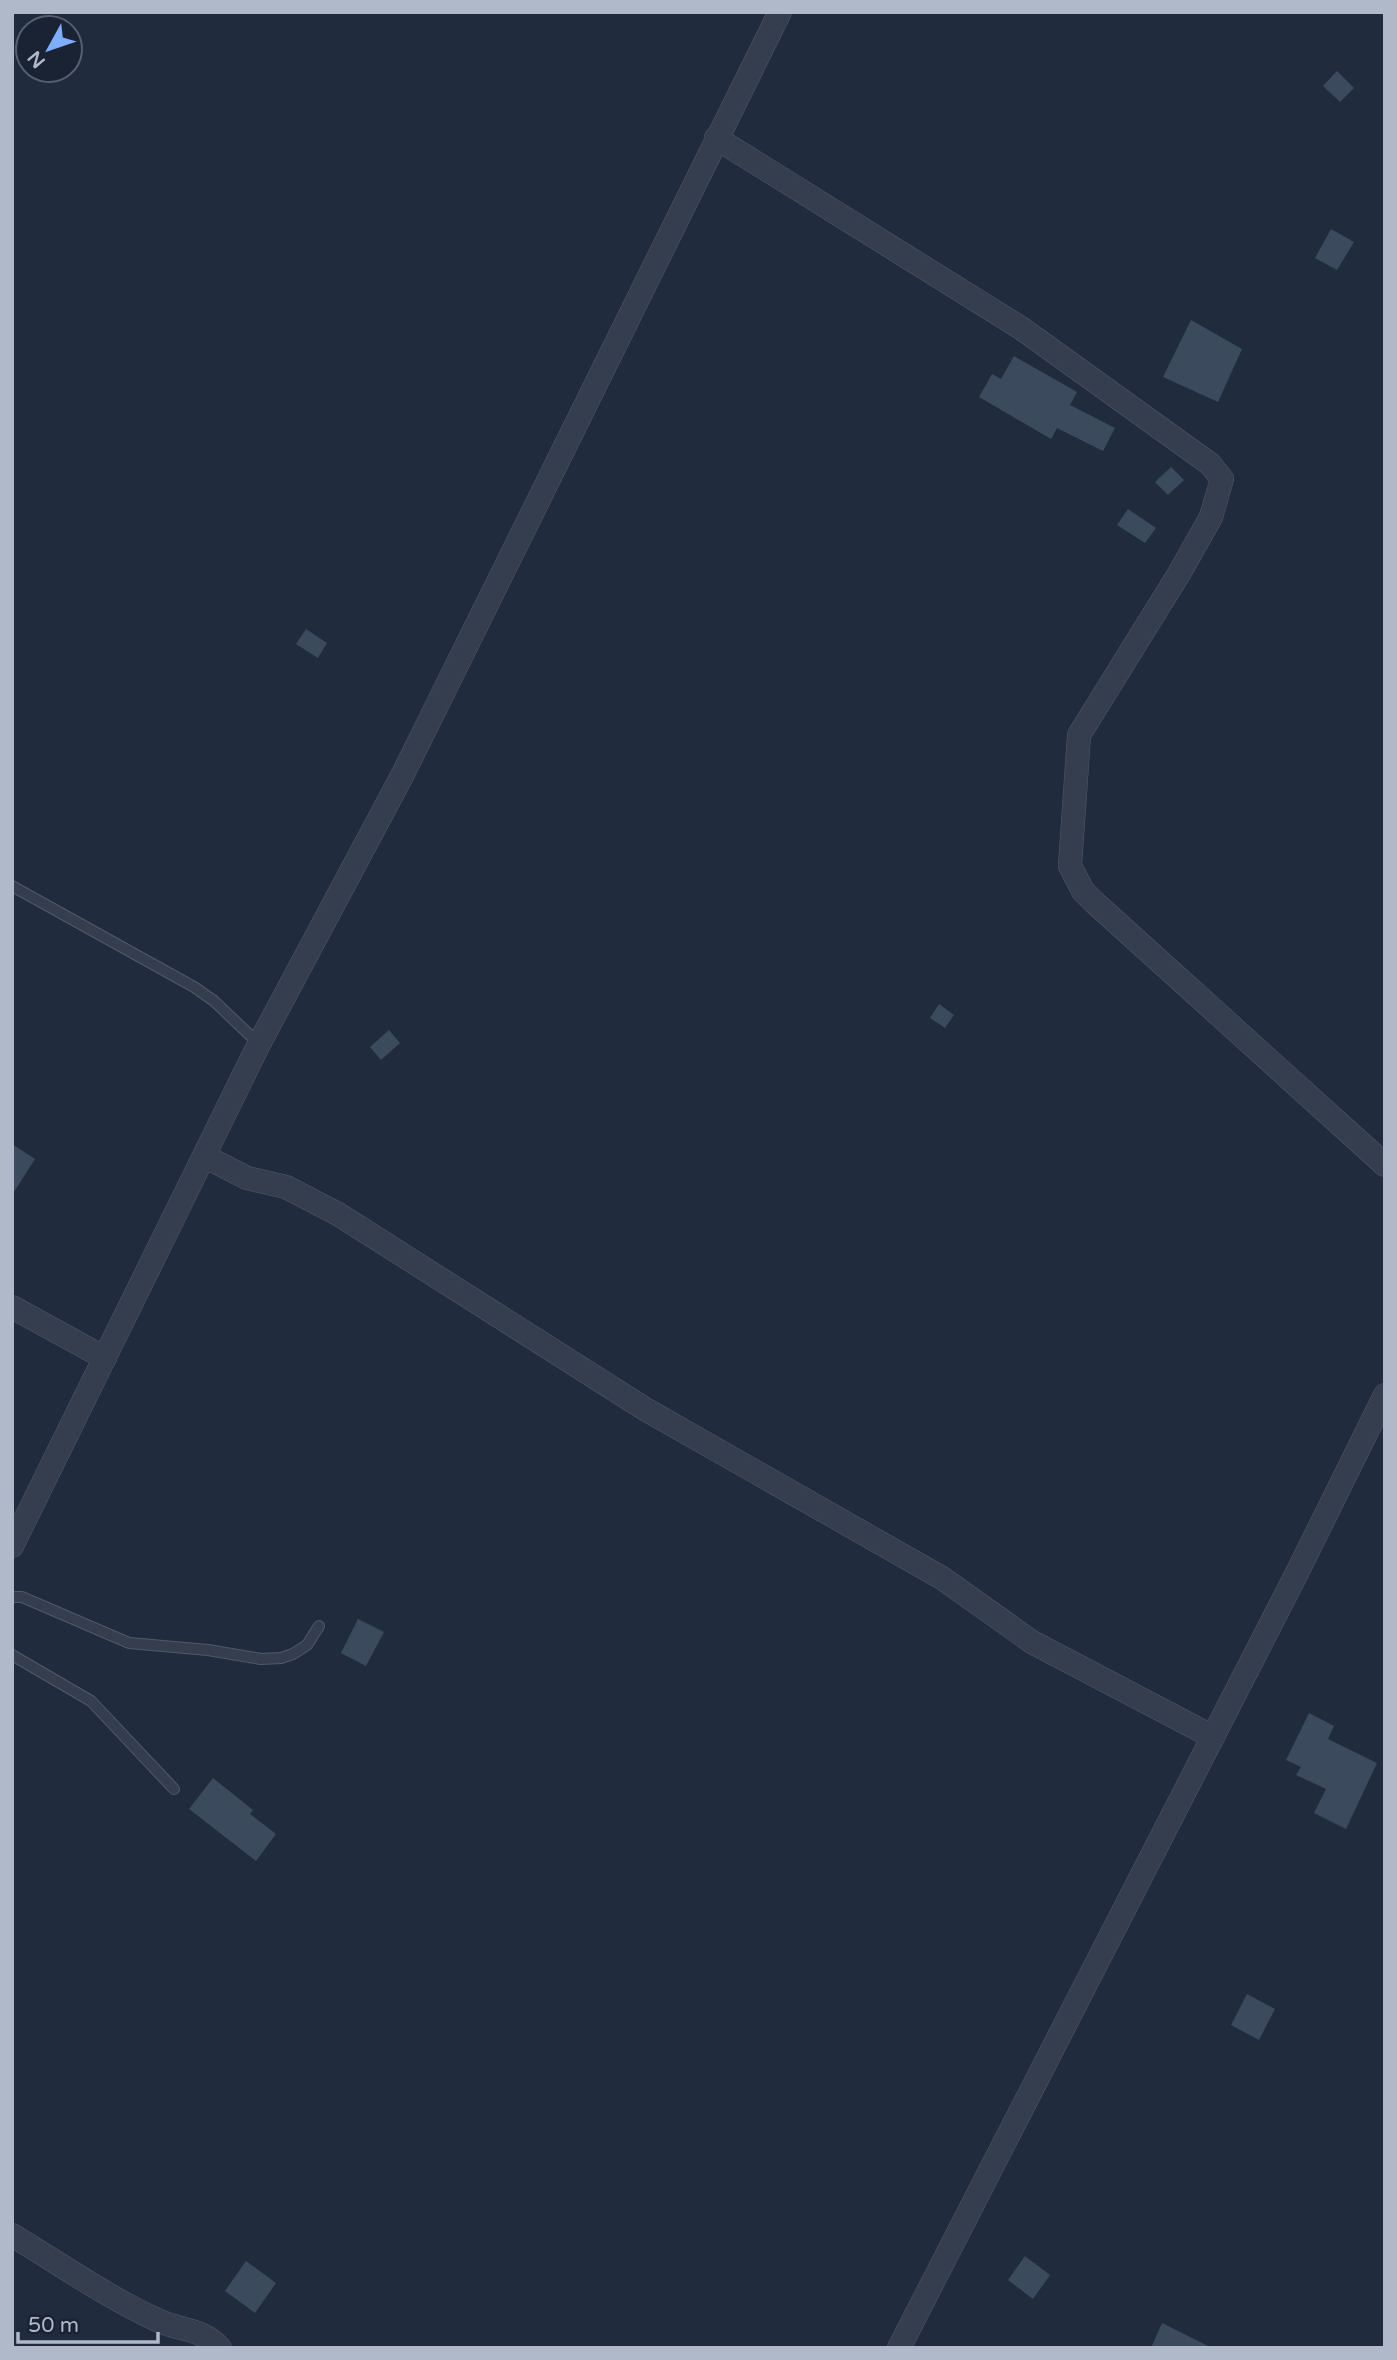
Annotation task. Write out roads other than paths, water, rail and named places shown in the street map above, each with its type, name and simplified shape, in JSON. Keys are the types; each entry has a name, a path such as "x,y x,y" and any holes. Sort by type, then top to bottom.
{"street":[{"path":"12,1546 259,1044 403,774 780,12"},
{"path":"716,138 1021,328 1210,464 1222,479 1211,517 1079,735 1070,866 1083,891 1094,902 1385,1165"},
{"path":"204,1157 247,1178 286,1187 338,1214 645,1409 942,1578 1032,1642 1213,1737"},
{"path":"12,1307 105,1358"},
{"path":"899,2348 1213,1737 1385,1395"},
{"path":"12,2235 134,2309 159,2322 200,2331 220,2348"}],"lane":[{"path":"12,886 194,987 215,1001 259,1044"},
{"path":"12,1597 22,1597 129,1643 208,1650 261,1659 293,1654 307,1645 320,1626"},
{"path":"12,1655 91,1701 174,1789"}]}
